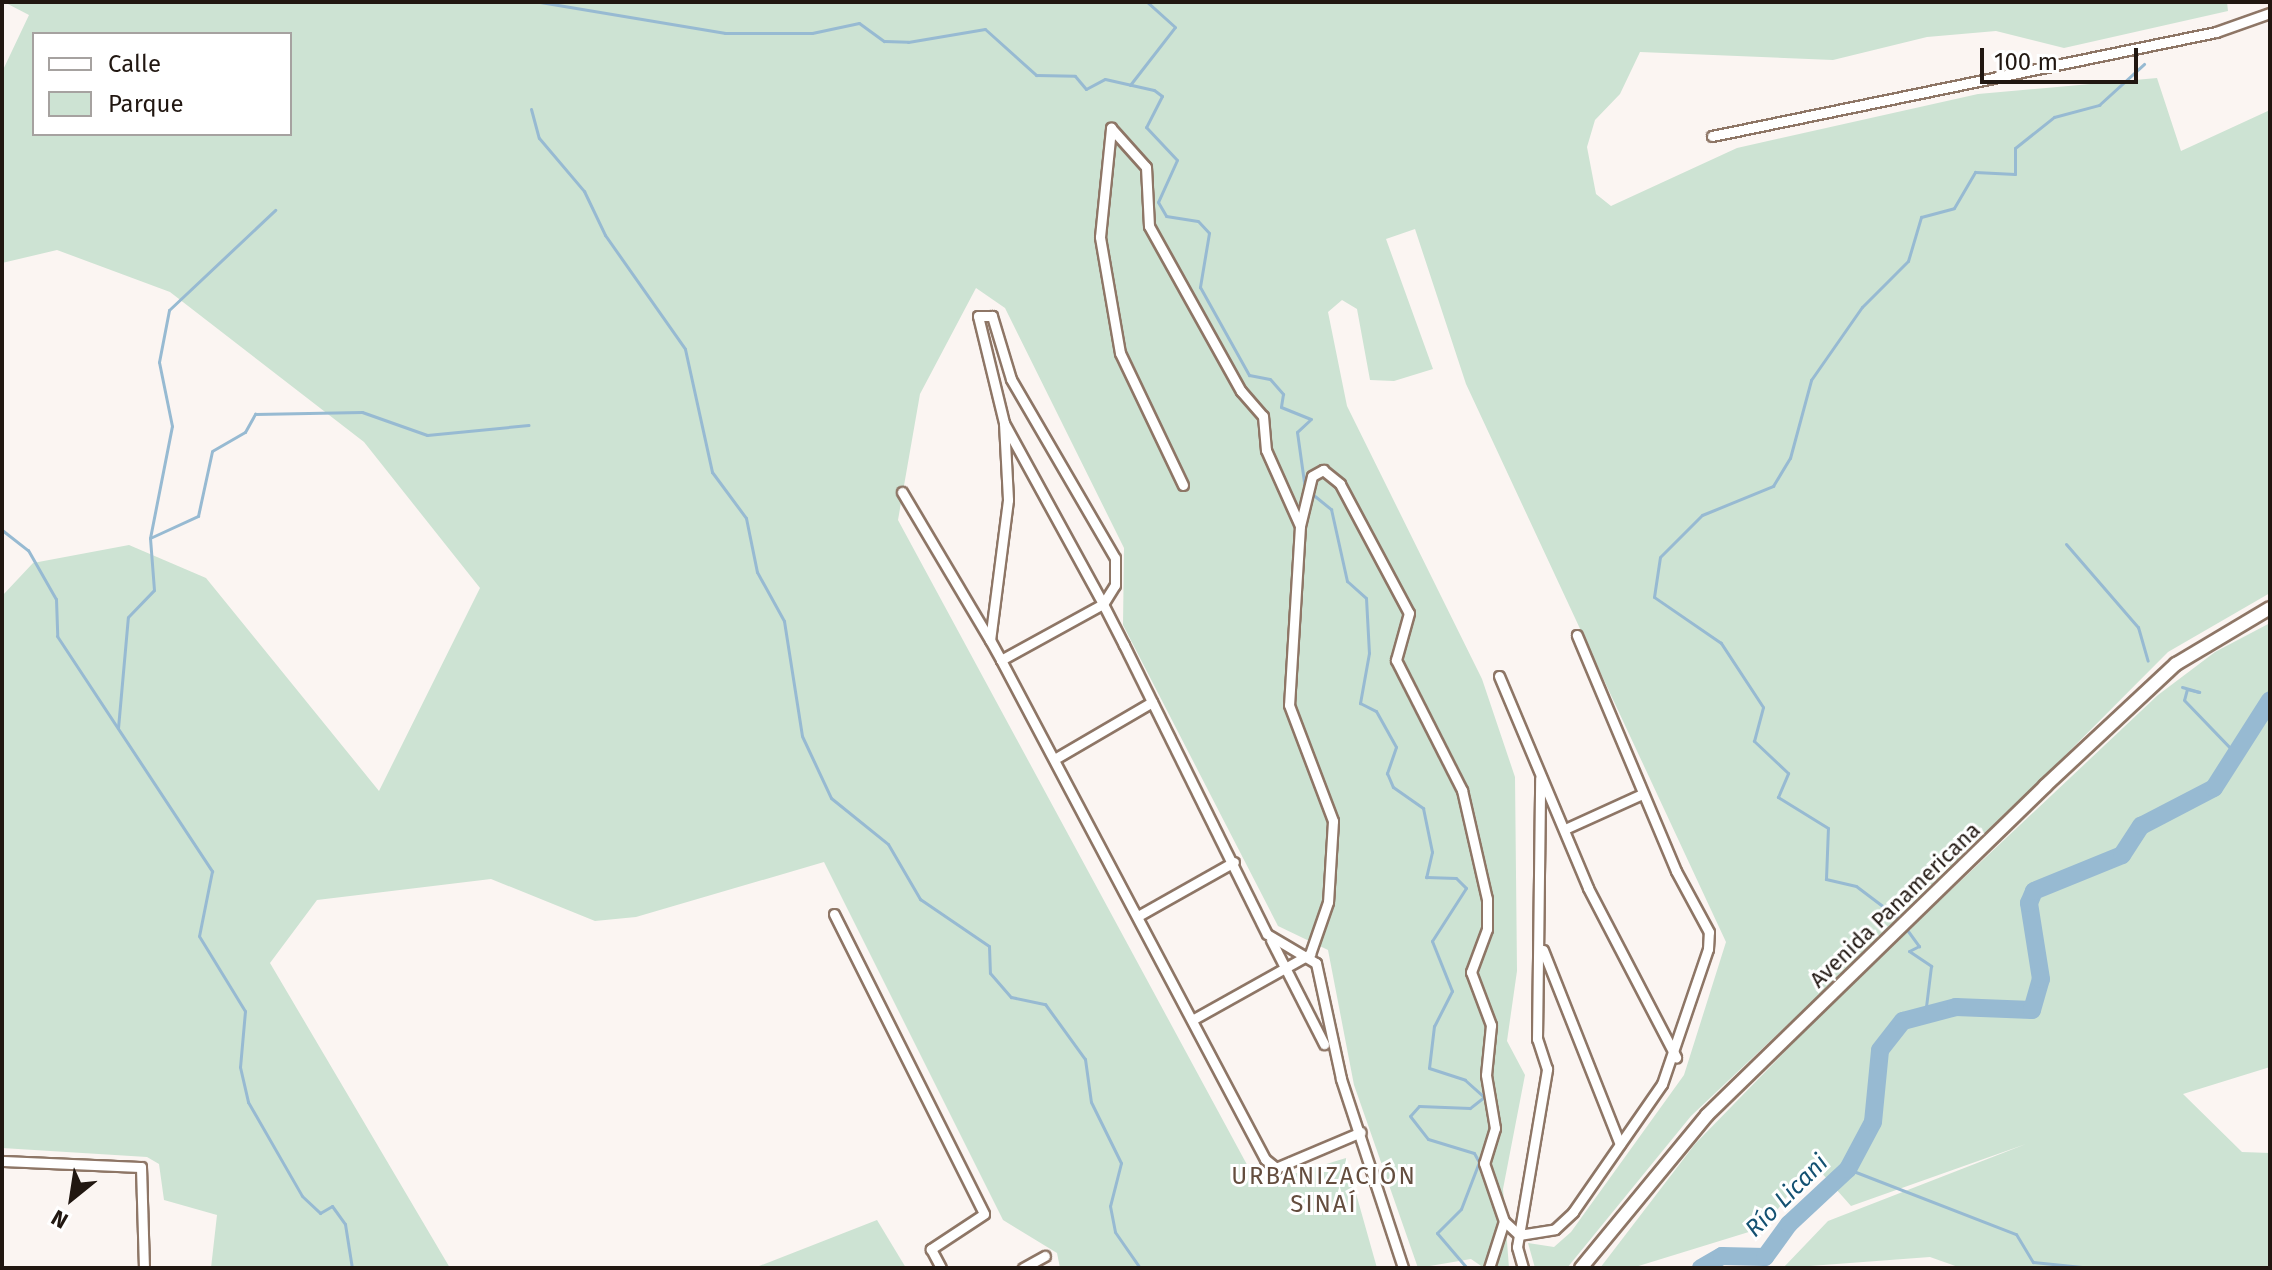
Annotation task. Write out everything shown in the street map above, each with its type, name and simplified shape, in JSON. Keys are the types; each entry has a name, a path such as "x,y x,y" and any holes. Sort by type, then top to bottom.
{"main road":[{"name":"Avenida Panamericana","path":"1581,1268 1707,1115 1886,941 2176,664 2270,608"}],"street":[{"path":"1712,136 2216,32 2270,13"},
{"path":"1183,485 1120,353 1100,237 1111,128 1146,167 1149,226 1241,391 1263,416 1266,450 1300,526"},
{"path":"990,640 1008,500 1004,423 978,316 992,316 1011,379 1115,558 1115,585 1103,604 1001,660"},
{"path":"1004,423 1103,604 1324,1044"},
{"path":"1192,1020 1310,954 1323,928 1334,851 1333,821 1289,705 1300,526 1312,476 1323,470 1340,484 1409,613 1396,660 1469,814 1487,899 1487,929 1471,972 1478,1006 1491,1025 1486,1075 1495,1128 1484,1163 1504,1221 1519,1235"},
{"path":"902,492 1058,757 1269,1165 1284,1166 1361,1132"},
{"path":"1519,1235 1555,1229 1620,1144 1676,1057 1709,932 1642,794 1577,635"},
{"path":"1499,676 1532,741 1540,778 1541,945 1537,1039 1547,1069 1519,1235 1523,1268"},
{"path":"1058,757 1152,702"},
{"path":"1540,778 1676,1057"},
{"path":"1565,829 1642,794"},
{"path":"1138,916 1234,862"},
{"path":"834,914 984,1214 931,1249 941,1268"},
{"path":"1267,934 1310,954 1403,1268"},
{"path":"1541,945 1620,1144"},
{"path":"2,1161 141,1167 144,1268"},
{"path":"1489,1268 1504,1221"},
{"path":"1023,1268 1045,1256"}],"green space":[{"path":"4,2 2227,2 2228,11 2064,48 1996,31 1927,37 1833,60 1640,52 1620,94 1595,120 1587,147 1596,194 1611,206 1737,148 1978,94 2157,78 2181,151 2270,110 2270,593 2168,652 1948,873 1691,1116 1567,1268 1535,1268 1528,1243 1554,1247 1571,1232 1684,1075 1726,942 1466,384 1415,229 1386,239 1433,369 1394,381 1370,380 1357,309 1342,300 1328,312 1347,406 1482,679 1515,777 1517,971 1507,1041 1525,1075 1503,1189 1509,1268 1484,1268 1471,1259 1418,1268 1354,1085 1328,950 1278,926 1123,625 1124,548 1005,308 976,288 920,394 898,520 1258,1185 1346,1158 1377,1268 1060,1268 1057,1253 1003,1220 824,862 636,917 595,921 491,879 317,900 270,963 450,1268 211,1268 217,1215 164,1200 159,1164 147,1157 2,1148 2,596 33,563 129,545 206,578 379,791 480,588 364,442 170,292 57,250 2,263 2,72 29,15"},
{"path":"2270,623 2270,1067 2183,1094 2242,1152 2270,1153 2270,1268 1961,1268 1930,1257 1783,1268 1828,1221 2026,1144 1851,1206 1812,1162 1765,1227 1632,1268 1600,1268 1695,1144 1847,988 2158,695 2215,652"},
{"path":"877,1220 906,1268 754,1268"}],"waterway":[{"path":"540,2 725,33 812,33 859,23 884,41 908,42 985,29 1036,75 1075,76 1086,89 1105,79 1154,90 1162,96 1146,127 1177,160 1158,202 1166,216 1198,221 1209,233 1200,287 1249,375 1270,379 1283,394 1281,407 1311,419 1297,432 1305,489"},
{"path":"1130,85 1175,27 1147,2"},
{"path":"1901,920 1856,886 1826,879 1828,828 1778,797 1788,773 1754,741 1763,707 1721,643 1654,597 1660,557 1702,515 1773,486 1790,458 1811,380 1862,307 1908,261 1921,217 1954,208 1975,172 2015,174 2015,148 2054,117 2099,105 2144,64"},
{"path":"531,109 539,138 584,191 605,235 685,349 712,472 746,518 757,572 784,621 802,736 831,798 888,844 920,899 989,946 990,973 1011,997 1045,1004 1085,1059 1091,1102 1121,1163 1110,1206 1115,1232 1140,1268"},
{"path":"118,728 128,617 154,590 150,538 172,426 159,362 169,310 275,210"},
{"path":"150,538 198,516 212,451 245,432 255,414 362,412 427,435 529,425"},
{"path":"1311,493 1331,509 1347,581 1366,598 1369,653 1360,703 1376,711 1396,747 1387,773 1393,787 1423,808 1432,852 1426,877 1456,878 1466,888 1432,941 1452,991 1434,1026 1429,1068 1465,1080 1484,1097 1470,1108 1419,1106 1410,1116 1428,1139 1474,1153 1479,1162 1461,1209 1437,1233 1467,1268"},
{"path":"2,530 28,550 56,599 57,636 212,871 199,936 245,1011 240,1067 248,1102 302,1196 320,1213 332,1206 345,1224 352,1268"},
{"path":"2066,544 2138,627 2148,661"},
{"path":"2182,687 2199,692 2187,689 2184,700 2233,751"},
{"name":"Río Licani","path":"1701,1268 1722,1256 1765,1257 1789,1224 1848,1169 1873,1122 1880,1050 1903,1021 1956,1007 2032,1010 2041,979 2029,903 2034,891 2122,855 2141,826 2214,788 2270,700"},
{"path":"1905,927 1919,946 1909,951 1931,966 1925,1015"},
{"path":"1848,1169 2016,1234 2033,1262 2092,1268"}],"district":[{"name":"URBANIZACIÓN SINAÍ","path":"1324,1191"}]}
